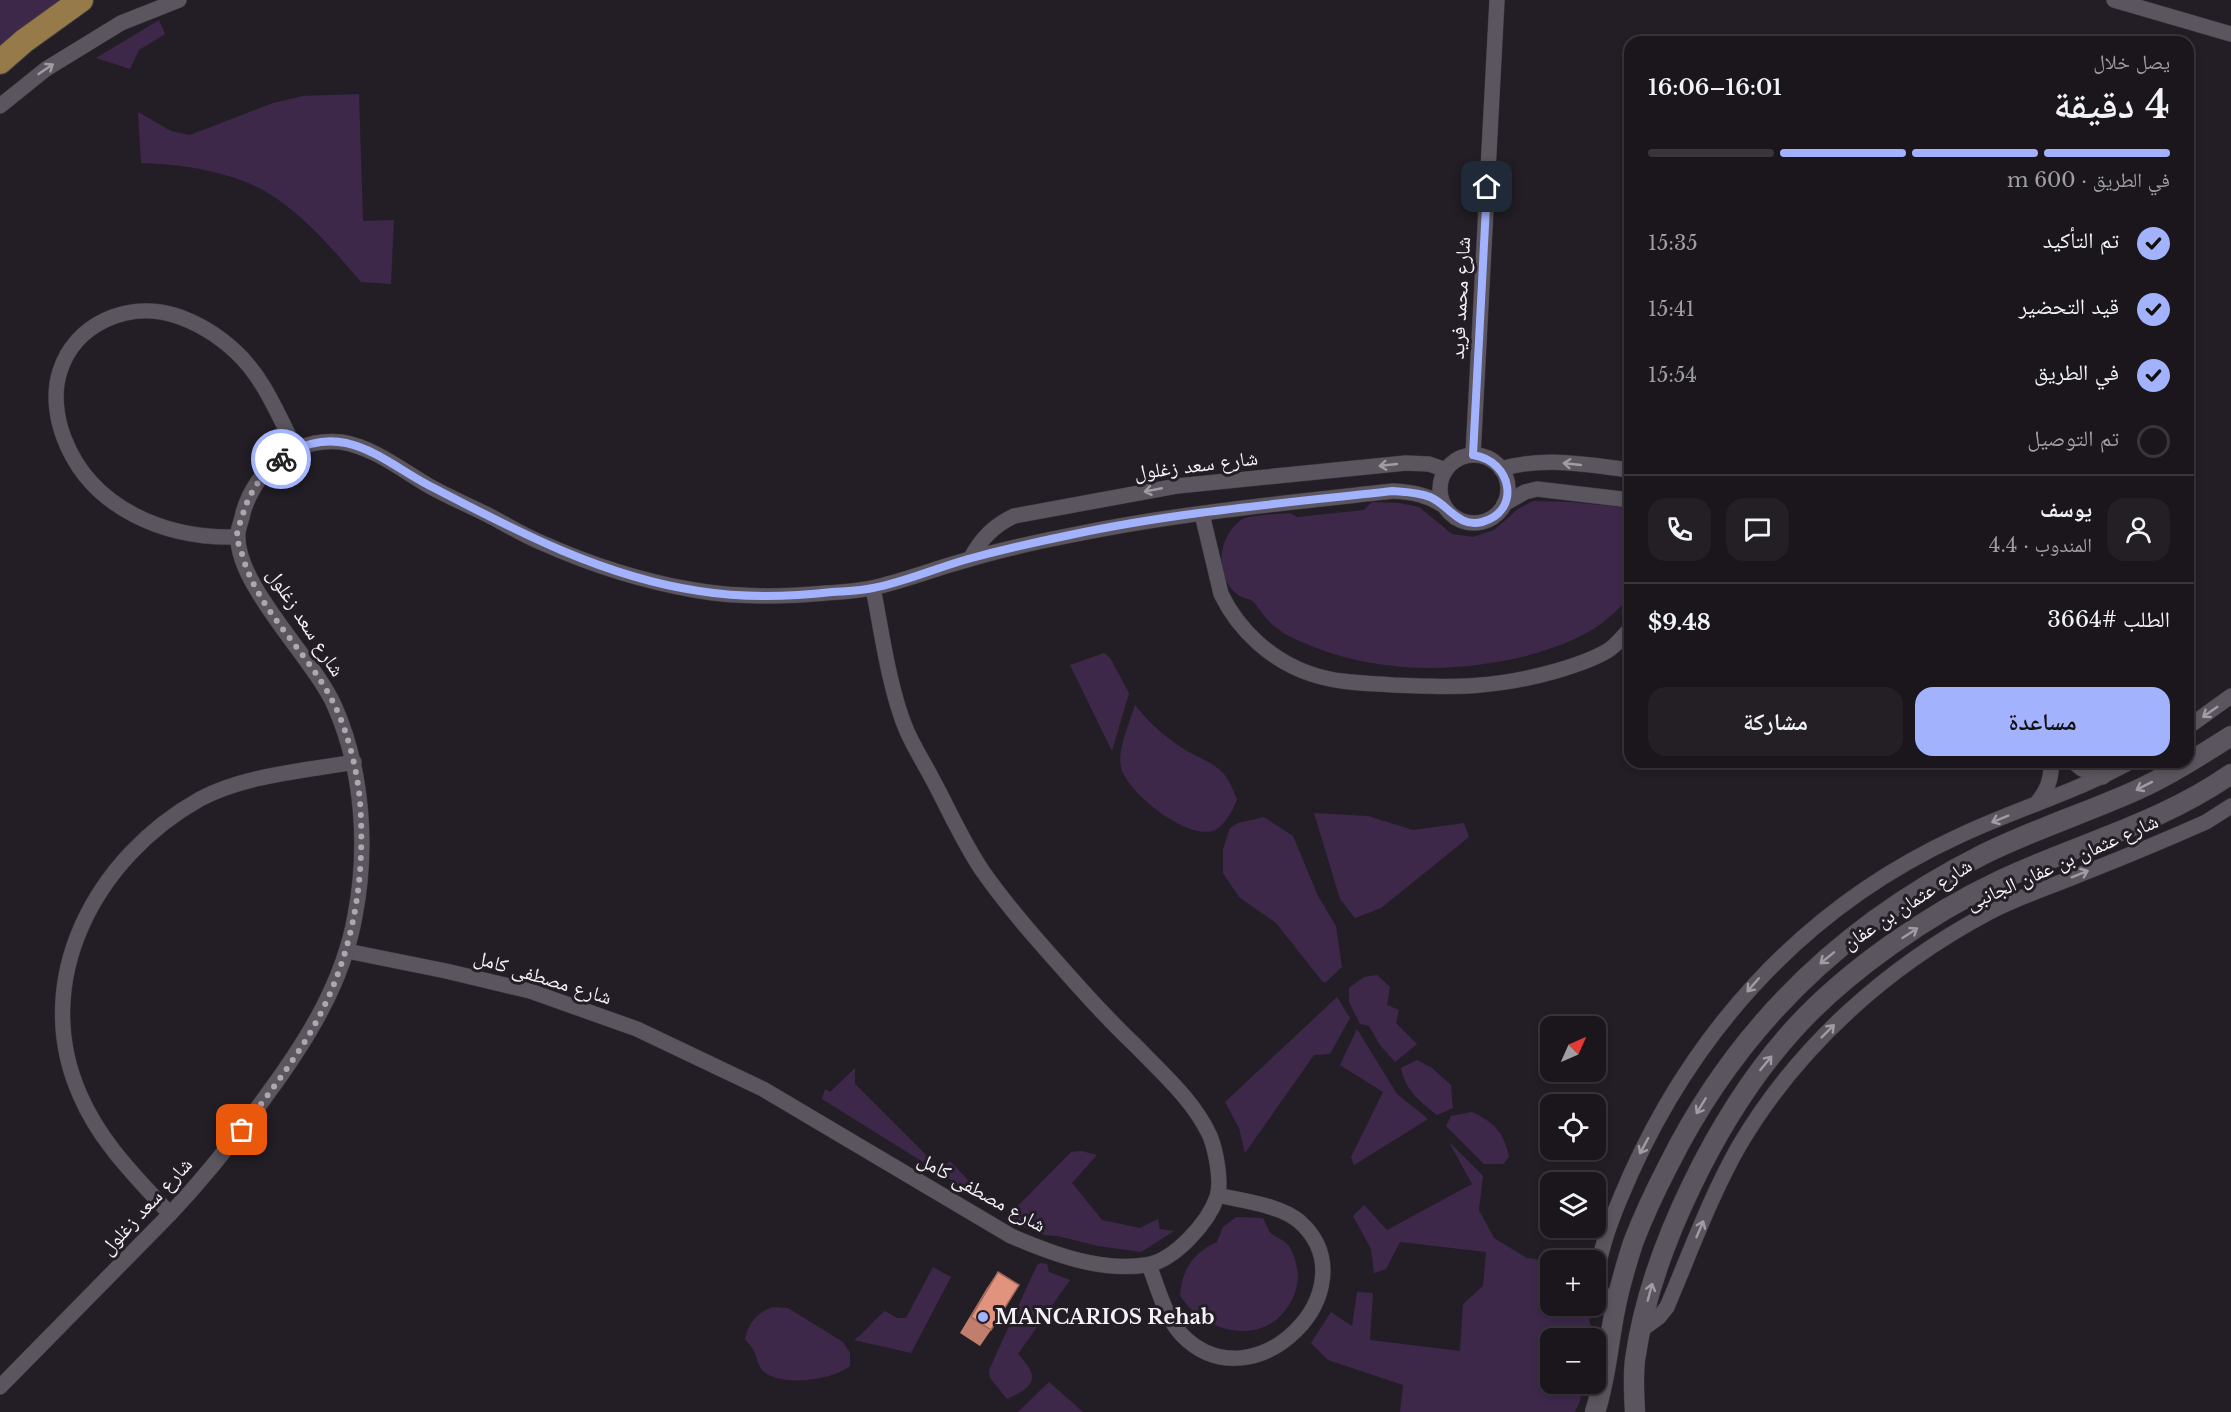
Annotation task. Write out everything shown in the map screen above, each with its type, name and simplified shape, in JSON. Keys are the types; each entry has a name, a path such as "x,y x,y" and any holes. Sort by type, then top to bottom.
{"main road":[{"path":"0,62 24,41 81,0"}],"street":[{"path":"0,106 46,69 121,23 179,0"},
{"name":"شارع محمد فريد","path":"1473,455 1497,0"},
{"path":"2114,0 2231,33"},
{"path":"295,448 261,381 237,352 196,324 173,315 126,312 104,319 86,331 71,348 60,370 56,388 56,406 61,429 69,450 83,473 101,494 119,507 160,527 197,536 237,537 246,501 266,471 295,448 320,442 345,443 369,452 431,487 537,541 644,580 699,591 784,597 873,588 970,559 1072,535 1202,513 1393,491 1419,494 1444,506"},
{"path":"1504,504 1508,492 1506,480 1493,461 1484,457 1473,455 1462,457 1453,462 1440,481 1440,494 1444,506 1451,515 1471,523 1491,519 1504,504 1525,492 1538,489 1624,499"},
{"path":"1500,469 1542,462 1624,469"},
{"name":"شارع سعد زغلول","path":"970,559 979,542 993,528 1014,516 1177,486 1406,463 1429,464 1446,470"},
{"path":"1202,513 1221,594 1226,604 1242,627 1261,646 1284,662 1310,674 1339,681 1448,688 1499,685 1573,666 1608,651 1624,635"},
{"name":"شارع سعد زغلول","path":"0,1387 198,1185 242,1130 311,1031 346,951 356,915 361,862 360,800 354,762 335,706 318,675 257,592 245,565 237,537"},
{"name":"شارع مصطفى كامل","path":"346,951 446,970 530,991 637,1029 763,1089 1011,1236 1067,1258 1121,1266 1149,1265 1171,1254 1191,1238 1206,1218 1218,1196 1218,1165 1210,1136 1175,1085 1108,1018 1022,921 984,872 906,729 897,702 873,588"},
{"path":"2194,723 2231,696"},
{"name":"شارع عثمان بن عفان","path":"2194,760 2231,736"},
{"path":"170,1214 120,1160 106,1141 79,1094 67,1054 62,1002 68,960 79,928 120,864 167,821 200,799 237,784 354,762"},
{"path":"2036,804 2050,783 2051,768"},
{"path":"2083,768 2103,777"},
{"path":"1615,1307 1606,1299 1599,1287 1597,1275 1606,1236 1628,1179 1682,1077 1744,994 1768,968 1819,925 1887,875 1960,835 2103,777 2119,768"},
{"name":"شارع عثمان بن عفان","path":"1595,1412 1615,1307 1634,1244 1652,1197 1698,1110 1714,1085 1772,1011 1814,968 1868,925 1924,887 1982,855 2139,789 2179,768"},
{"name":"شارع عثمان بن عفان","path":"1635,1412 1635,1363 1640,1331 1653,1282 1674,1224 1705,1162 1762,1067 1794,1030 1828,995 1888,948 1953,905 2001,880 2122,832 2170,810 2231,774"},
{"name":"شارع عثمان بن عفان الجانبى","path":"1640,1331 1659,1317 1667,1307 1712,1200 1739,1147 1771,1097 1808,1051 1850,1009 1913,959 1989,913 2206,822 2231,806"},
{"path":"1149,1265 1171,1320 1182,1335 1196,1347 1212,1355 1230,1360 1251,1357 1270,1350 1288,1338 1303,1323 1314,1305 1321,1286 1324,1264 1319,1248 1305,1227 1285,1211 1218,1196"}],"shaded area":[{"path":"0,0 81,0 0,62"},
{"path":"159,20 165,34 139,50 130,69 96,58"},
{"path":"359,94 363,221 394,220 391,284 361,282 309,225 295,212 263,190 233,177 208,171 141,163 138,112 171,131 190,135 273,103 303,96"},
{"path":"1533,501 1624,507 1624,603 1611,616 1579,637 1526,656 1497,662 1437,668 1407,667 1377,664 1319,649 1291,637 1268,621 1251,600 1240,596 1230,587 1222,568 1223,546 1227,536 1241,520 1250,517 1290,513 1297,517 1364,510 1372,502 1399,503 1419,507 1452,534 1473,537 1494,530 1518,509"},
{"path":"1104,653 1110,658 1129,693 1112,751 1070,665"},
{"path":"1135,705 1164,735 1212,764 1226,777 1237,800 1228,817 1215,830 1204,832 1175,822 1146,801 1125,777 1120,760"},
{"path":"1314,813 1368,816 1413,830 1464,823 1469,837 1381,908 1355,918 1340,899"},
{"path":"1264,817 1293,836 1318,896 1336,926 1342,967 1325,983 1276,923 1239,897 1223,873 1223,849 1230,828 1238,823"},
{"path":"1377,975 1390,987 1387,1005 1399,1010 1396,1023 1417,1044 1395,1062 1380,1045 1369,1026 1360,1024 1349,1002 1349,988 1364,977"},
{"path":"1337,997 1350,1018 1330,1054 1314,1055 1245,1153 1239,1128 1225,1102"},
{"path":"1357,1029 1397,1094 1428,1119 1354,1165 1351,1157 1383,1092 1340,1065"},
{"path":"1417,1060 1432,1068 1451,1085 1453,1108 1437,1115 1410,1089 1401,1068"},
{"path":"855,1068 855,1084 940,1169 950,1161 984,1197 980,1202 956,1189 955,1182 822,1099 825,1089 830,1092"},
{"path":"1472,1112 1487,1120 1501,1135 1509,1157 1503,1164 1484,1164 1446,1126 1451,1116"},
{"path":"1449,1142 1483,1176 1479,1210 1494,1238 1527,1258 1540,1260 1540,1316 1589,1316 1591,1328 1540,1328 1540,1394 1581,1394 1575,1412 1400,1412 1403,1385 1328,1360 1311,1343 1331,1312 1352,1326 1357,1292 1373,1293 1370,1340 1460,1351 1463,1304 1483,1286 1486,1252 1400,1242 1386,1269 1374,1273 1371,1249 1353,1216 1364,1205 1387,1230 1472,1184"},
{"path":"1082,1151 1097,1155 1072,1183 1102,1220 1140,1228 1158,1219 1160,1229 1174,1231 1141,1252 1044,1235 1011,1222 1007,1217 1071,1152"},
{"path":"1236,1217 1263,1218 1269,1231 1290,1248 1298,1271 1296,1291 1283,1313 1264,1327 1253,1330 1231,1330 1209,1322 1193,1312 1180,1296 1183,1278 1190,1263 1201,1251 1217,1242 1223,1227"},
{"path":"1047,1264 1049,1272 1070,1280 1018,1354 1030,1369 1032,1380 1024,1390 1007,1399 990,1378 989,1370 1037,1265"},
{"path":"933,1267 951,1277 911,1353 854,1340 885,1311 897,1318 906,1318"},
{"path":"773,1307 788,1308 843,1342 850,1353 850,1366 832,1375 808,1380 772,1377 764,1372 745,1339 754,1319"},
{"path":"1049,1382 1083,1412 1018,1412"}],"building":[{"path":"998,1272 1019,1285 991,1330 971,1317"}],"way so far":[{"path":"242,1130 290,1064 311,1031 330,992 346,951 356,915 361,862 360,800 354,762 335,706 318,675 257,592 245,565 237,537 246,501 266,471 281,459"}],"place":[{"name":"MANCARIOS Rehab","path":"983,1317"}],"route":[{"path":"281,459 295,448 320,442 345,443 369,452 431,487 537,541 590,562 644,580 699,591 784,597 873,588 970,559 1072,535 1137,523 1202,513 1393,491 1431,498 1444,506 1451,515 1461,520 1471,523 1481,522 1491,519 1498,512 1508,492 1506,480 1493,461 1473,455 1487,187"}]}
